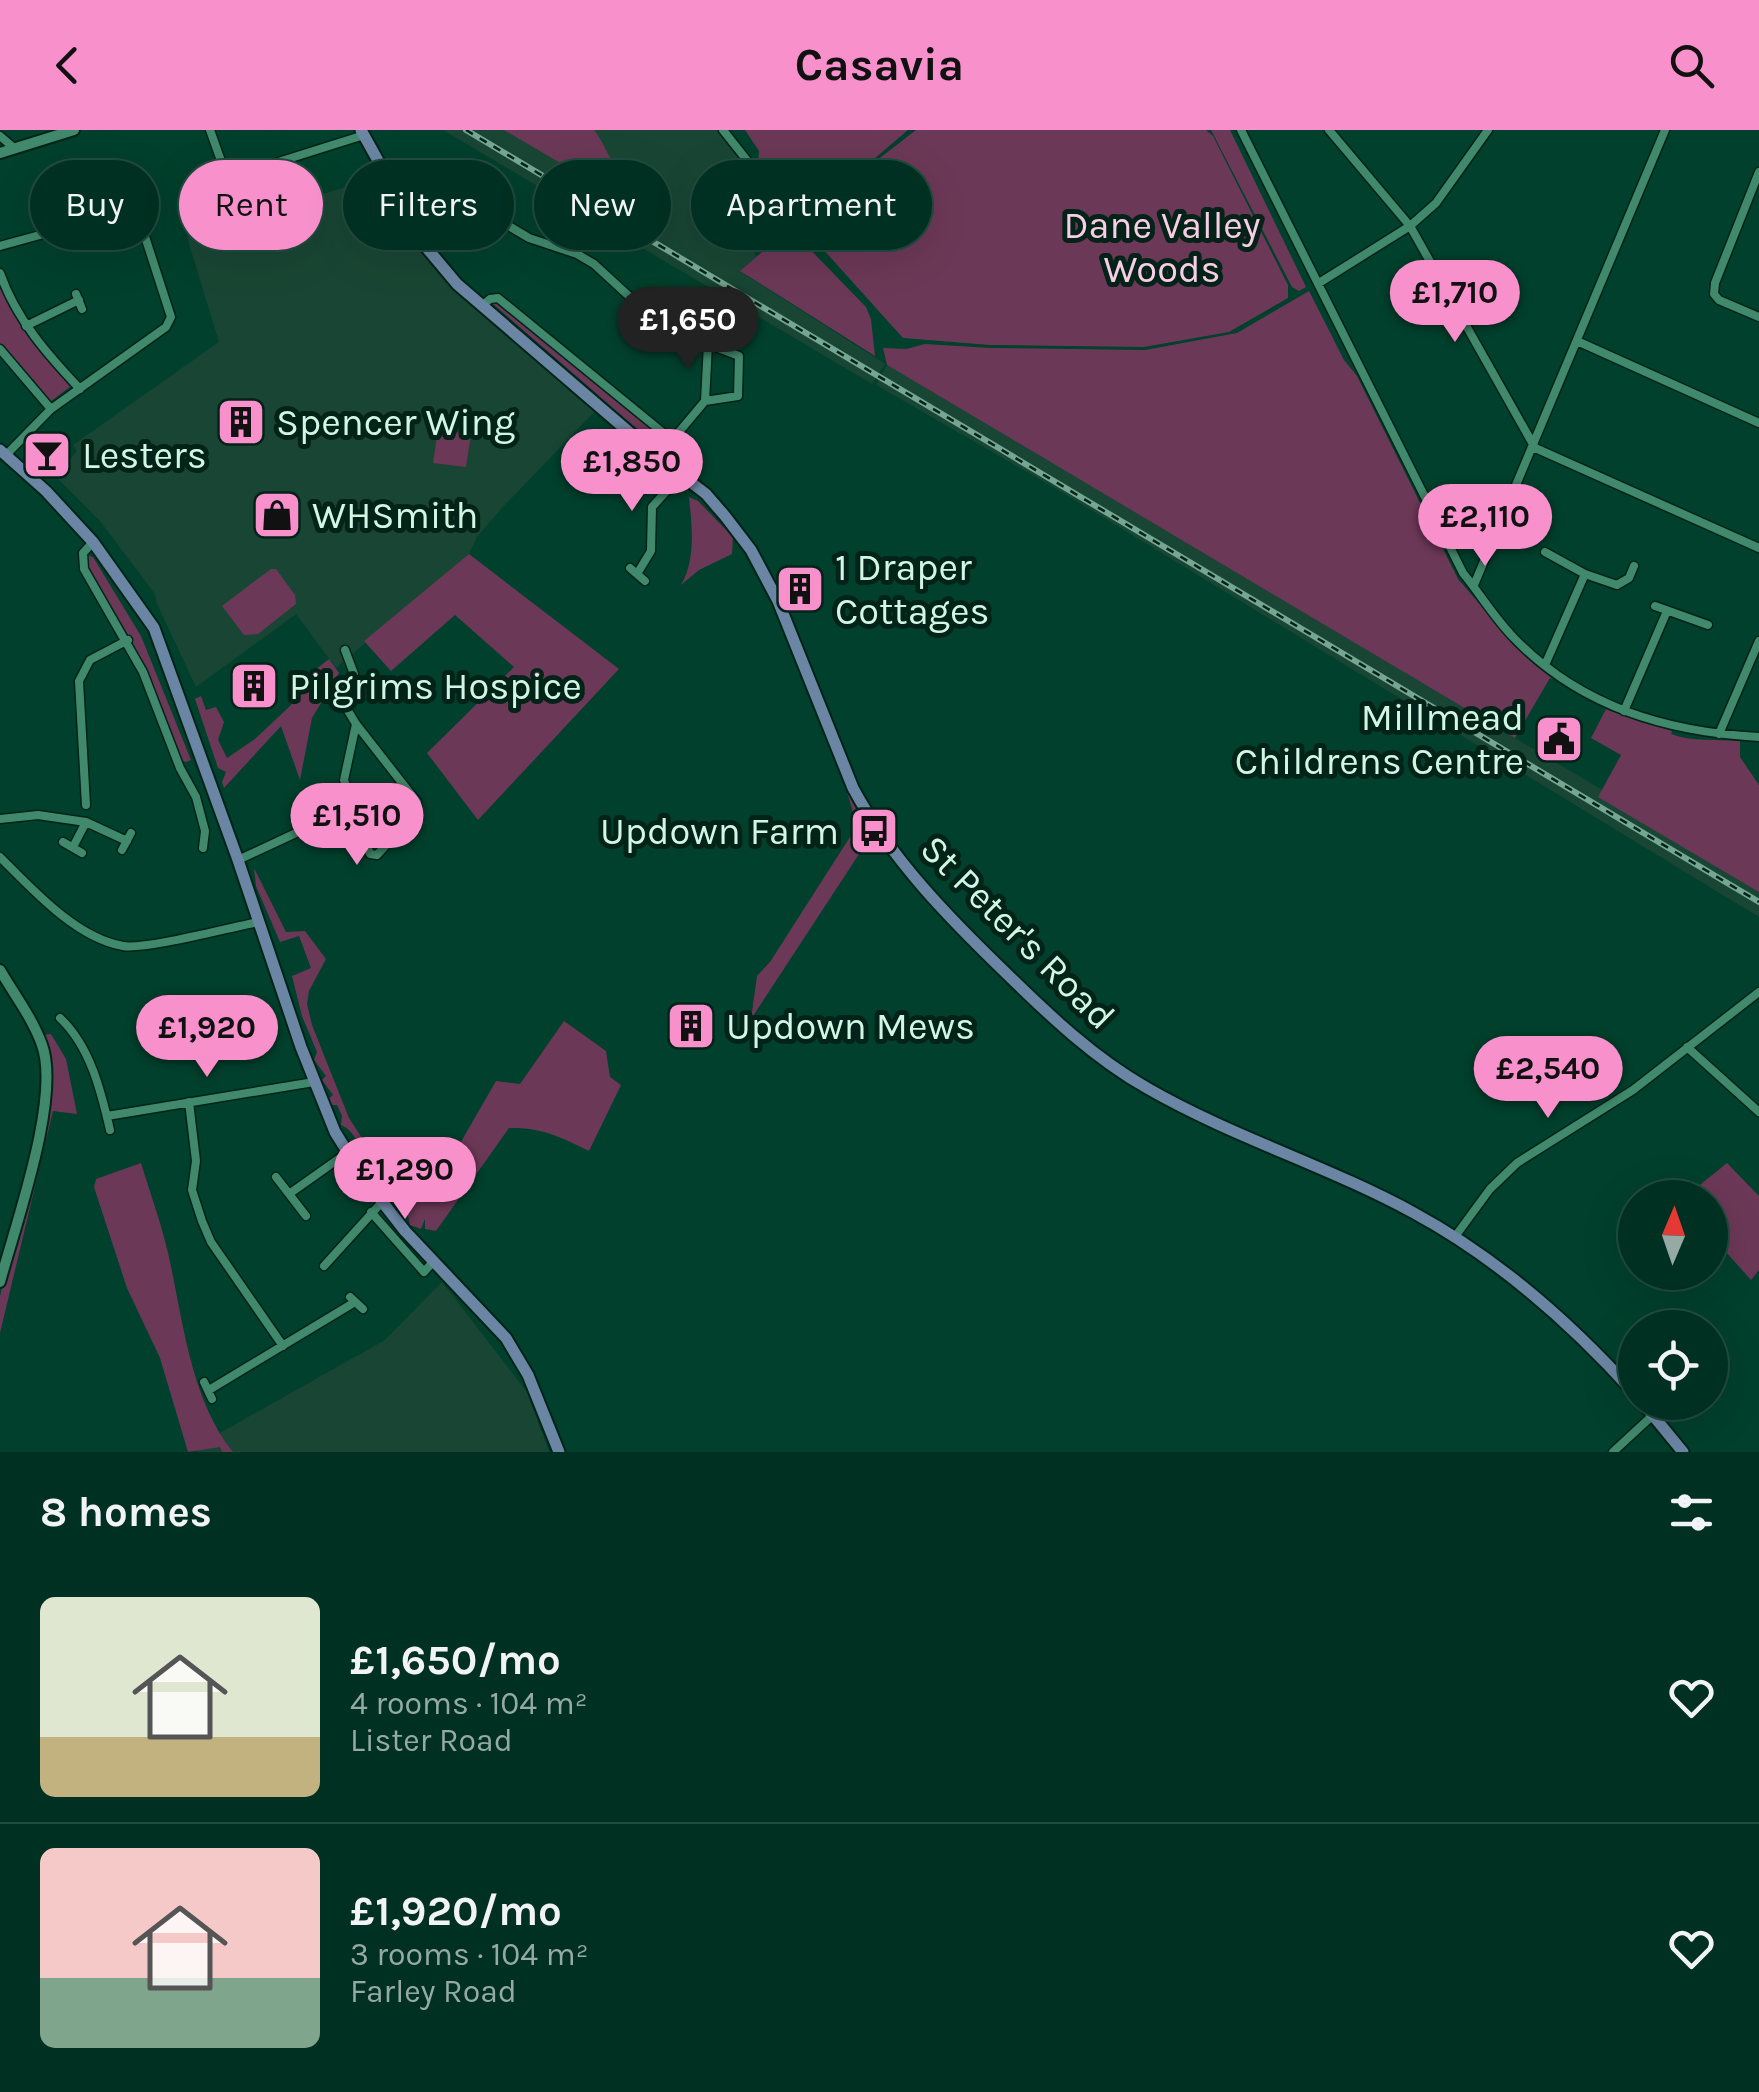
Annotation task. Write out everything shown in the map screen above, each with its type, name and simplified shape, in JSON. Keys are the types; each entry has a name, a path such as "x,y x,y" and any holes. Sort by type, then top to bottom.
{"main road":[{"name":"St Peter's Road","path":"363,132 379,160"},
{"name":"St Peter's Road","path":"429,250 458,284 706,494 725,516 761,567 868,816 916,879 992,959 1095,1053 1147,1088 1400,1206 1454,1238 1551,1310 1618,1375"},
{"path":"3,452 93,542 154,628 314,1082 347,1152 382,1202 512,1347 528,1374 559,1452"},
{"path":"1657,1420 1684,1452"}],"street":[{"path":"0,152 74,130"},
{"path":"210,130 221,160"},
{"path":"723,130 747,160"},
{"path":"1240,130 1464,572 1516,640 1545,665 1624,711 1678,729 1759,737"},
{"path":"1329,130 1410,226 1533,447 1759,548"},
{"path":"1319,283 1410,226 1436,203 1488,130"},
{"path":"1474,585 1665,130"},
{"path":"282,160 363,132"},
{"path":"0,136 14,148"},
{"path":"1759,172 1715,282 1714,294 1719,300 1759,316"},
{"path":"0,246 125,210 134,212 170,313 166,327 51,410 3,452"},
{"path":"514,229 577,254 631,298 708,344 735,353 741,360 738,396 706,401"},
{"path":"0,273 26,326 80,389"},
{"name":"St Peter's Road","path":"483,304 492,298 501,301 672,440"},
{"path":"26,326 79,301"},
{"path":"1577,341 1759,423"},
{"path":"658,457 706,401 708,344"},
{"path":"0,350 51,410"},
{"path":"645,580 633,571 651,551 652,506 681,475"},
{"path":"93,542 83,553 84,569 144,672 196,797 206,842"},
{"path":"1545,552 1585,574 1616,585 1623,583 1634,566"},
{"path":"1545,665 1585,574"},
{"path":"1655,606 1708,626"},
{"path":"1624,711 1667,611"},
{"path":"86,805 79,681 90,660 128,640"},
{"path":"1719,734 1759,641"},
{"path":"345,650 354,674 353,684 338,694 356,724 417,802 417,811 377,855 370,854 344,780 356,724"},
{"path":"0,819 38,816 86,822 127,841"},
{"path":"73,847 86,822"},
{"path":"238,860 296,833"},
{"path":"63,842 82,852"},
{"path":"0,857 43,902 73,922 125,947 259,922"},
{"path":"0,970 42,1044 48,1067 40,1124 0,1282"},
{"path":"1454,1238 1490,1189 1517,1163 1633,1090 1759,992"},
{"path":"60,1018 88,1058 110,1130"},
{"path":"1687,1047 1759,1112"},
{"path":"107,1116 314,1082"},
{"path":"189,1102 196,1161 192,1190 202,1221 212,1242 284,1346"},
{"path":"290,1194 347,1152"},
{"path":"276,1178 306,1216"},
{"path":"324,1266 382,1202"},
{"path":"371,1212 424,1272 434,1262"},
{"path":"208,1390 284,1346 352,1299 363,1309"},
{"path":"1613,1452 1648,1420"}],"shaded area":[{"path":"443,130 718,130 744,160 691,160 691,250 752,250 757,256 741,272 885,364 872,384 646,250 671,250 671,160 534,160 534,184 514,172 514,160 494,160"},
{"path":"343,188 343,250 422,250 431,265 499,328 596,410 501,509 477,537 469,554 336,668 296,614 196,687 155,594 100,521 55,476 77,451 73,445 219,342 191,250 323,250 323,194"},
{"path":"887,365 1759,883 1759,917 1060,491 876,385"},
{"path":"442,1282 527,1392 549,1452 197,1452 196,1448 218,1434 385,1340"}],"green space":[{"path":"504,130 594,130 612,160 555,160"},
{"path":"745,130 908,130 873,160 758,160 759,151"},
{"name":"Dane Valley Woods","path":"916,130 1206,130 1213,136 1288,285 1288,298 1229,332 1144,347 990,345 903,338 824,250 932,250 932,160 877,160"},
{"path":"1211,130 1230,130 1306,287 1299,291 1292,287"},
{"path":"764,250 811,250 866,307 875,356 740,271"},
{"path":"0,285 33,343 71,386 50,402 13,365 0,344"},
{"path":"1309,291 1344,360 1357,376 1458,579 1509,638 1553,679 1550,678 1515,738 887,365 883,348 906,349 925,344 1145,350 1237,333"},
{"path":"496,301 665,439 665,443 659,448 493,304"},
{"path":"438,429 471,434 466,467 433,463"},
{"path":"689,497 698,501 733,537 732,554 699,570 681,585 691,554"},
{"path":"469,554 619,669 478,820 427,753 514,667 455,615 391,671 364,641"},
{"path":"89,556 141,636 191,760 179,759 131,640 85,567 84,559"},
{"path":"276,569 295,595 296,604 258,634 244,635 222,606"},
{"path":"329,659 339,673 312,718 300,780 281,726 224,788 226,772 218,768 195,699 201,696 206,710 216,707 224,722 218,740 227,758 255,739 291,705 296,685"},
{"path":"1606,709 1672,731 1679,737 1740,741 1740,757 1759,785 1759,892 1598,797 1621,755 1591,738"},
{"path":"853,791 876,832 875,838 865,845 751,1019 757,976 770,962 857,826 847,792"},
{"path":"254,868 286,932 305,931 326,959 309,991 307,1004 312,1025 349,1118 382,1169 428,1199 496,1081 520,1084 564,1021 606,1051 610,1077 621,1085 589,1151 550,1134 509,1128 436,1231 425,1229 425,1219 421,1229 410,1225 400,1199 341,1125 337,1105 331,1105 328,1099 333,1095 314,1060 317,1052 292,976 311,968 299,936 280,942 256,886"},
{"path":"51,1034 66,1059 77,1114 53,1111 0,1333 0,1296 48,1108 43,1035"},
{"path":"141,1163 165,1241 197,1383 218,1431 233,1452 222,1452 220,1447 188,1452 160,1358 127,1288 94,1187 96,1179"},
{"path":"1727,1163 1759,1196 1759,1270 1751,1280 1728,1254 1728,1180 1706,1180"}],"railway":[{"path":"466,130 1759,902"}],"place":[{"name":"Spencer Wing","path":"241,422"},
{"name":"Lesters","path":"47,455"},
{"name":"WHSmith","path":"277,515"},
{"name":"1 Draper Cottages","path":"800,589"},
{"name":"Pilgrims Hospice","path":"254,686"},
{"name":"Millmead Childrens Centre","path":"1559,739"},
{"name":"Updown Farm","path":"874,831"},
{"name":"Updown Mews","path":"691,1026"}]}
